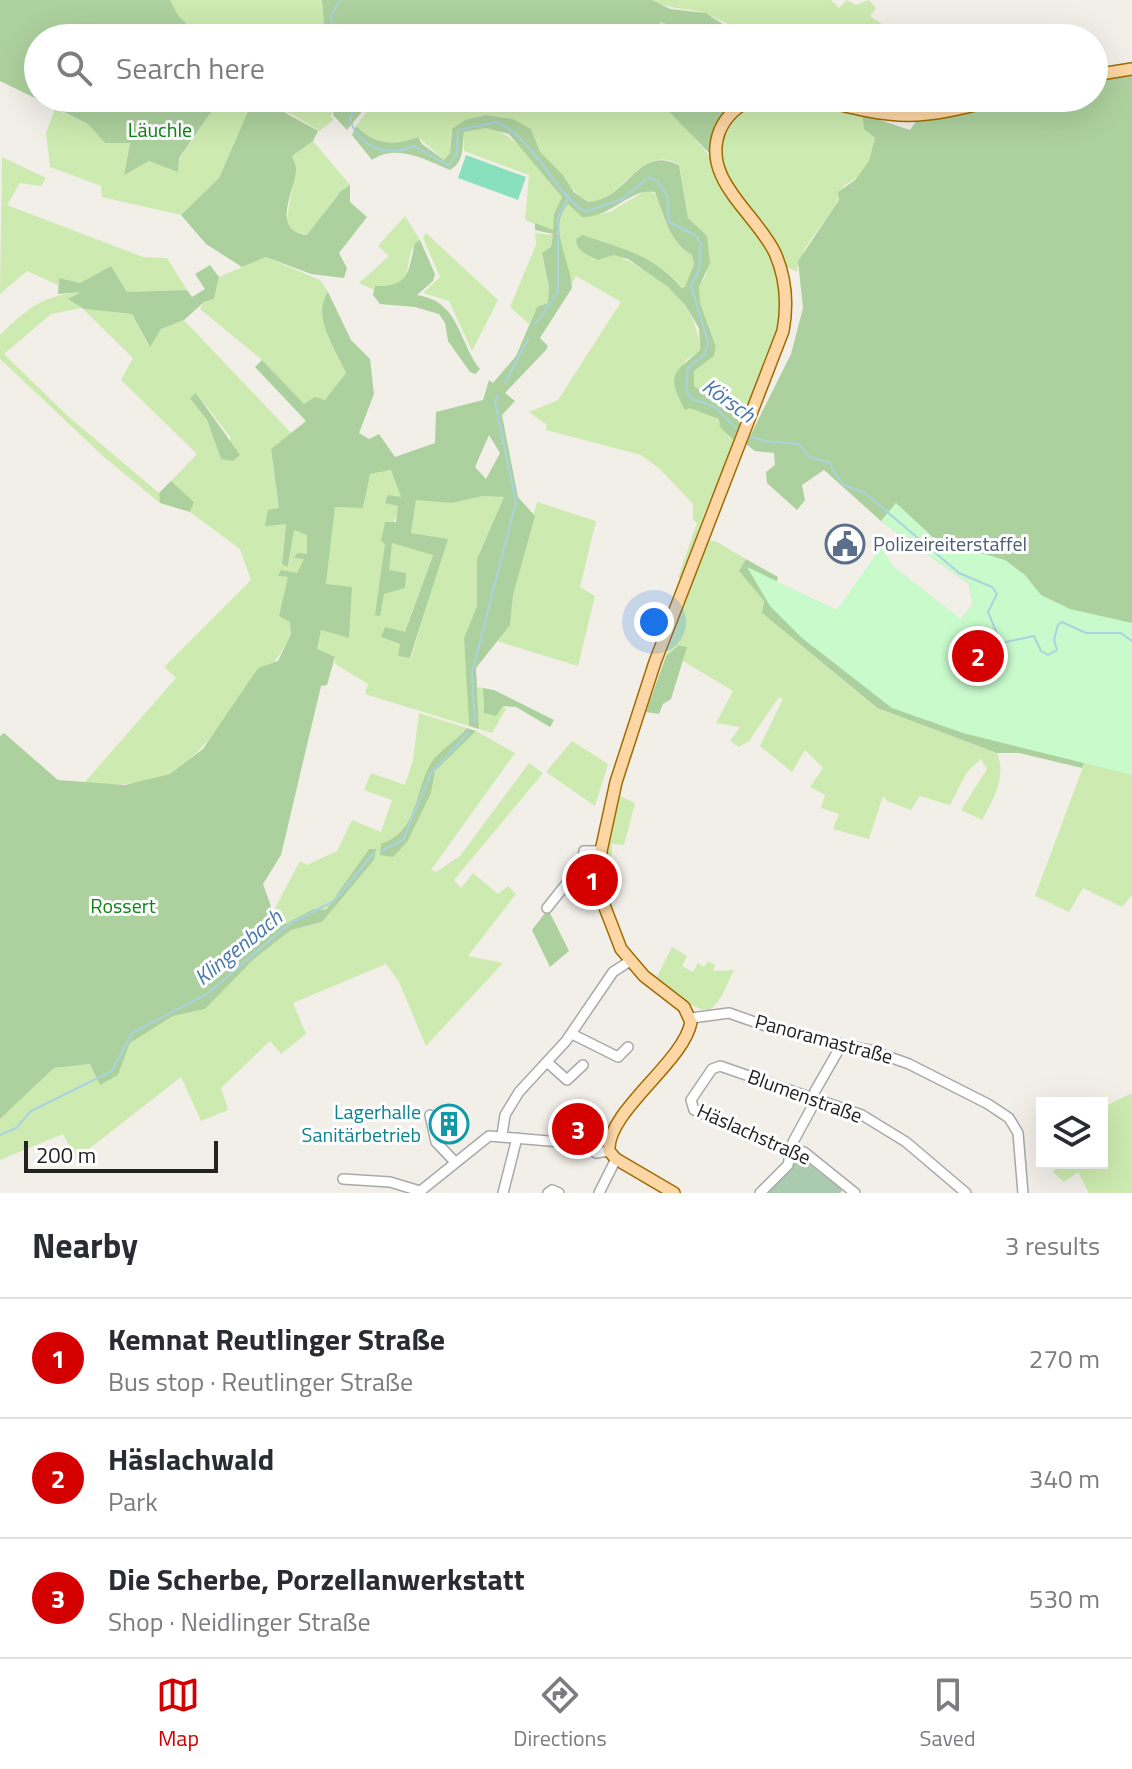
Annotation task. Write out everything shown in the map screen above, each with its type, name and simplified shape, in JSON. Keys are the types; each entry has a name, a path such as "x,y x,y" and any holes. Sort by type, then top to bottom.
{"main road":[{"path":"1108,73 1132,69"},
{"path":"674,1193 613,1155 615,1130 684,1041 691,1018 684,1007 649,981 630,961 606,914 600,873 601,851 605,821 655,662 778,347 785,314 784,286 769,242 721,177 716,149 727,118 736,112"},
{"path":"864,112 908,117 932,112"}],"street":[{"path":"547,908 582,864 584,851 601,851"},
{"path":"582,864 600,873"},
{"path":"502,1135 512,1102 572,1034 613,972 630,961"},
{"name":"Panoramastraße","path":"691,1018 729,1013 780,1031 842,1044 909,1064 1004,1114 1018,1133 1023,1193"},
{"path":"572,1034 616,1056 628,1047"},
{"path":"760,1193 788,1165 791,1149 814,1096 842,1044"},
{"path":"547,1062 567,1080 583,1065"},
{"name":"Blumenstraße","path":"691,1105 694,1094 717,1066 814,1096 848,1109 891,1132 966,1193"},
{"name":"Häslachstraße","path":"691,1105 696,1111 804,1152 855,1193"},
{"path":"430,1115 436,1142 455,1162"},
{"path":"343,1179 390,1182 419,1192 485,1137 502,1135 584,1144 596,1153 613,1155 599,1193"},
{"path":"503,1193 517,1138"},
{"path":"548,1193 559,1193"}],"green space":[{"name":"Läuchle","path":"0,0 170,0 187,24 24,24 24,93 0,81"},
{"path":"170,0 322,0 324,24 187,24"},
{"path":"322,0 652,0 670,9 706,13 722,24 660,22 324,24"},
{"path":"652,0 831,0 839,8 847,0 856,5 869,0 876,8 870,16 882,24 728,24 701,12"},
{"path":"1132,72 1132,678 961,619 973,604 969,584 881,521 824,470 802,485 805,500 797,510 767,483 766,472 775,465 774,453 755,451 746,444 791,354 803,308 798,261 839,200 838,192 855,180 869,161 875,138 864,129 862,114 910,130 917,120 952,112 1108,112 1108,76"},
{"path":"54,112 62,112 88,124 105,143 130,143 124,174 149,161 178,171 179,159 211,112 249,112 219,178 181,215 102,197 101,186 50,167 46,133"},
{"name":"Läuchle","path":"63,112 211,112 179,158 178,172 149,161 124,175 130,143 105,143 88,124"},
{"path":"248,112 284,112 318,131 313,141 292,156 296,169 287,217 289,225 296,232 307,235 341,191 350,185 350,202 367,217 339,253 347,268 344,278 311,274 266,257 242,267 206,244 181,215 219,178"},
{"path":"284,112 332,112 334,120 319,131"},
{"path":"333,112 362,112 347,130"},
{"path":"366,112 671,112 740,196 770,252 779,280 782,308 778,338 743,424 733,412 694,386 694,371 714,356 716,347 700,303 699,287 707,273 707,237 688,218 679,164 653,161 642,166 614,192 588,202 540,153 529,128 503,117 484,116 458,125 451,131 450,153 444,160 418,137 385,142 370,137 356,126"},
{"path":"670,112 735,112 712,156"},
{"path":"738,112 854,112 862,114 864,129 875,138 866,167 843,186 839,198 805,250 797,272 785,266 755,224 727,175 721,151 724,129"},
{"name":"Rossert","path":"486,115 513,119 531,129 540,152 562,174 574,192 588,202 614,192 653,161 665,160 679,165 688,218 707,236 710,263 699,287 700,303 716,347 714,356 694,371 694,386 733,412 740,424 733,440 720,427 719,419 690,408 685,410 675,388 675,375 700,350 699,328 685,305 668,287 628,259 613,255 598,260 578,247 576,239 583,235 625,249 648,260 682,288 685,287 694,264 692,255 672,236 655,192 638,194 592,216 582,217 568,204 562,214 560,234 572,288 540,338 548,346 546,350 505,393 515,401 502,415 518,497 535,516 513,595 510,625 476,668 479,729 469,726 464,638 477,606 477,559 504,497 483,496 452,503 416,500 411,533 448,539 410,658 398,656 400,644 381,637 385,627 405,632 433,555 392,543 389,570 406,573 405,588 384,594 380,616 375,615 385,522 396,522 398,506 385,503 388,495 401,497 391,470 370,474 363,508 335,507 326,584 352,587 349,638 321,630 317,649 335,657 327,685 321,686 281,855 263,884 273,912 285,924 313,909 326,910 369,849 376,849 374,860 322,922 291,930 254,959 205,1009 173,1016 130,1043 118,1075 100,1085 90,1064 54,1068 0,1119 0,736 4,733 58,780 125,785 170,774 203,749 258,668 278,661 291,634 290,622 279,616 288,577 278,576 281,570 297,573 304,559 294,558 298,553 307,554 307,535 294,530 288,567 282,564 286,524 265,526 268,510 279,508 271,449 306,421 255,367 262,360 304,404 315,397 325,400 346,373 324,322 323,301 328,292 351,340 370,359 374,394 359,433 369,439 379,434 395,457 435,443 436,412 483,400 489,380 493,383 516,356 537,307 548,303 549,287 542,253 551,247 553,234 535,230 535,223 553,230 554,214 562,197 509,134 486,128 464,132 460,158 450,170 401,153 381,155 372,160 352,135 356,126 370,137 385,142 418,137 422,144 444,160 450,153 452,129 465,120","holes":["489,435 500,453 486,479 475,467"]},
{"path":"486,128 498,131 519,145 562,197 554,214 553,231 525,220 529,175 464,151 464,132"},
{"path":"313,141 350,185 337,196 307,235 294,231 287,223 293,180 292,156"},
{"path":"466,155 526,177 518,200 458,178"},
{"path":"2,157 46,178 41,186 20,183 7,205 143,257 167,258 187,290 127,292 111,266 80,283 59,279 58,285 27,271 0,294"},
{"path":"647,190 657,195 673,237 692,255 694,264 686,287 683,288 648,260 583,235 658,280 687,309 696,328 700,351 686,360 674,380 679,400 719,419 729,438 736,441 705,511 682,578 678,578 697,523 693,520 693,504 660,469 641,455 546,430 547,425 529,412 558,400 621,302 576,276 572,283 560,242 563,212 568,203 582,217 610,212"},
{"path":"405,216 420,240 413,247 405,277 391,286 376,287 374,290 359,283 389,256 378,246"},
{"path":"426,233 498,300 472,351 449,301 423,293 440,277 423,238"},
{"path":"535,233 553,235 551,247 542,255 549,287 548,303 537,307 529,324 510,307 536,245"},
{"path":"420,240 435,274 433,281 417,295 442,305 450,314 480,369 475,374 470,372 448,341 445,323 439,314 415,307 380,304 373,295 375,286 395,284 406,276 415,243"},
{"path":"266,257 320,280 328,292 324,301 324,322 346,373 325,401 304,405 262,360 200,309 204,302 214,299 219,277"},
{"path":"210,265 219,277 214,299 204,302 184,320 161,329 150,347 132,314 84,309 68,299 81,292 58,294 59,278 80,283 111,266 127,292 187,290 192,297 205,289 195,274"},
{"path":"86,291 84,309 132,314 149,346 161,329 184,320 293,435 271,450 279,508 265,525 286,524 282,564 289,566 293,529 307,535 307,554 295,558 305,559 297,573 279,576 288,577 291,632 274,663 217,731 181,767 159,779 138,783 84,783 176,678 164,667 251,580 240,549 190,512 194,502 171,481 197,454 121,380 133,358 82,308 51,314 4,354 69,417 159,493 160,503 104,457 0,359 0,335 29,309 48,299","holes":["197,394 231,438 221,459 207,420 191,398"]},
{"path":"196,393 240,455 233,461 221,459 207,420 190,398"},
{"path":"391,470 402,498 385,502 398,506 398,511 385,544 380,615 392,543 433,554 405,632 381,637 400,644 398,656 411,658 447,539 411,533 416,499 452,503 483,496 504,497 477,559 477,606 464,638 469,726 365,694 368,684 335,664 335,657 316,650 321,629 349,637 326,584 335,506 363,508 369,474"},
{"path":"171,481 194,502 190,512 160,503 159,493"},
{"path":"537,502 596,521 580,587 595,596 578,666 497,641 510,624 513,595"},
{"path":"896,503 936,540 1005,560 1025,575 1041,595 1070,609 1132,623 1132,775 963,733 892,708 802,638 770,606 747,567 837,610 881,547 893,566 961,619 973,604 969,584 881,521"},
{"path":"708,540 746,559 740,571 764,601 762,613 876,708 997,753 1000,779 982,820 961,810 987,769 981,759 967,772 950,805 920,796 911,810 887,801 883,796 869,839 833,829 839,814 821,808 825,795 810,787 823,768 805,750 792,772 760,746 783,699 779,697 749,741 739,747 730,741 740,727 716,723 733,691 683,661 686,647 679,645 666,656"},
{"path":"746,559 778,577 775,587 1086,760 1082,768 1019,753 997,753 877,708 762,613 764,601 739,571"},
{"path":"679,645 687,647 671,699 663,704 659,714 646,712 666,656"},
{"path":"477,687 483,688 483,707 503,706 506,709 492,733 479,729"},
{"path":"483,688 494,690 554,720 550,727 516,707 503,706 496,716 484,713"},
{"path":"419,713 467,728 432,762 418,805 398,838 393,857 431,793 434,771 476,731 515,753 431,870 436,872 460,856 529,763 543,773 454,880 461,888 473,873 498,894 508,886 516,894 468,956 503,963 426,1046 399,982 386,964 293,1003 306,1034 281,1054 270,1041 221,1088 228,1110 201,1121 181,1077 76,1159 63,1134 0,1160 0,1119 54,1068 90,1064 101,1084 118,1075 130,1043 173,1016 205,1009 254,959 291,930 322,922 374,860 369,849 326,911 312,909 285,924 273,912 300,861 307,865 337,851 352,820 381,832 392,800 364,790 371,773 405,785 413,760"},
{"path":"467,728 476,731 435,771 431,793 407,842 393,857 380,855 381,844 393,838 409,820 431,763"},
{"path":"572,741 608,764 595,806 546,772"},
{"path":"1086,759 1132,772 1132,895 1122,907 1083,888 1069,912 1035,896"},
{"path":"618,795 635,803 624,845 612,844 611,906 607,904 606,840"},
{"path":"548,909 569,951 550,967 532,930"},
{"path":"672,947 687,956 682,966 693,972 698,963 704,967 708,961 715,965 713,971 734,970 712,1008 705,1010 683,1000 631,957 657,977"},
{"path":"1132,1093 1132,1193 1089,1193 1078,1172 1064,1182 1053,1172 1056,1169 1108,1169 1108,1105"},
{"path":"800,1157 843,1190 840,1193 765,1193"}],"waterway":[{"name":"Körsch","path":"332,24 331,16 340,0"},
{"name":"Körsch","path":"352,112 350,120 368,144 394,151 414,146 449,166 457,153 458,130 497,122 522,140 562,190 585,212 622,199 648,178 657,180 667,196 669,222 695,235 701,243 699,270 691,286 708,341 705,354 688,368 686,388 690,398 715,407 738,430"},
{"name":"Klingenbach","path":"535,324 558,293 558,217 569,196"},
{"name":"Klingenbach","path":"505,383 528,339"},
{"name":"Klingenbach","path":"475,722 472,673 516,502 495,402 498,395"},
{"name":"Körsch","path":"747,435 764,441 799,444 809,457 829,462 842,484 865,493 959,573 992,587 997,594 988,612 1001,643 1034,636 1041,651 1048,655 1057,650 1054,640 1058,625 1062,622 1086,633 1121,633 1132,641"},
{"name":"Klingenbach","path":"383,850 403,840 431,773 468,733"},
{"name":"Klingenbach","path":"0,1135 16,1128 31,1111 112,1071 132,1033 207,994 289,924 334,901 374,853"}],"place":[{"name":"Polizeireiterstaffel","path":"845,544"},
{"name":"Häslachwald","path":"978,656"},
{"name":"Kemnat Reutlinger Straße","path":"592,880"},
{"name":"Lagerhalle Sanitärbetrieb","path":"449,1124"},
{"name":"Die Scherbe, Porzellanwerkstatt","path":"578,1129"}]}
